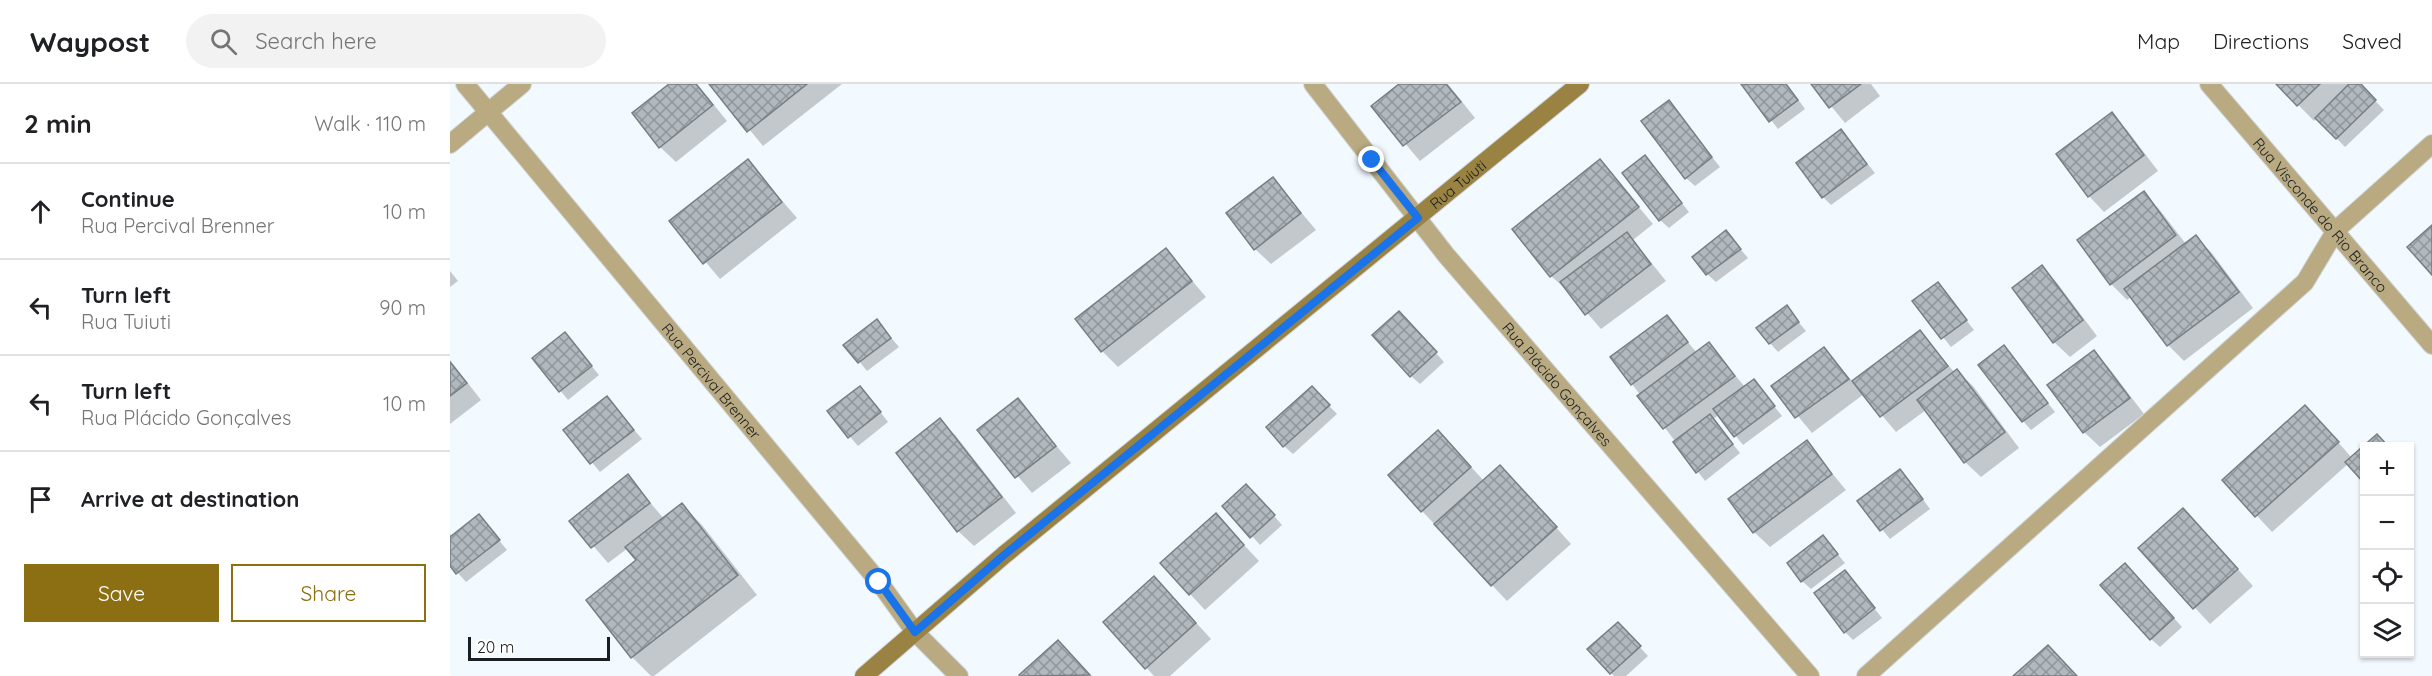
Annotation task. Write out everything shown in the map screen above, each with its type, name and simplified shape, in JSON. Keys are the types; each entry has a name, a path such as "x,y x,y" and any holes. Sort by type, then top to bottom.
{"main road":[{"name":"Rua Tuiuti","path":"864,676 1004,555 1580,84"}],"street":[{"name":"Rua Percival Brenner","path":"465,84 879,582 915,632 959,676"},
{"path":"450,144 522,84"},
{"name":"Rua Plácido Gonçalves","path":"1312,84 1446,255 1810,676"},
{"name":"Rua Visconde do Rio Branco","path":"2209,84 2432,345"},
{"path":"1866,676 2305,282 2336,230 2432,144"}],"building":[{"path":"669,84 696,84 713,105 659,148 632,113"},
{"path":"709,84 807,84 747,132"},
{"path":"1399,84 1446,84 1461,102 1403,146 1371,106"},
{"path":"1741,84 1786,84 1798,100 1769,122"},
{"path":"1811,84 1861,84 1829,108"},
{"path":"2276,84 2320,84 2297,106"},
{"path":"2349,84 2361,84 2376,100 2336,139 2315,118"},
{"path":"1669,100 1712,157 1685,179 1641,121"},
{"path":"2112,112 2144,155 2088,197 2056,154"},
{"path":"1841,129 1867,164 1822,198 1796,163"},
{"path":"1645,155 1682,203 1659,221 1622,173"},
{"path":"748,159 782,202 703,264 669,221"},
{"path":"1600,159 1639,207 1550,277 1512,229"},
{"path":"1273,177 1301,213 1254,250 1226,213"},
{"path":"2144,191 2176,235 2110,285 2077,240"},
{"path":"2432,225 2432,275 2407,247"},
{"path":"1726,230 1741,249 1706,275 1692,257"},
{"path":"1627,232 1651,264 1585,315 1560,282"},
{"path":"2196,235 2239,292 2167,346 2124,289"},
{"path":"1166,248 1192,281 1101,352 1075,319"},
{"path":"2042,265 2083,320 2053,343 2012,288"},
{"path":"1938,282 1967,320 1941,339 1912,301"},
{"path":"1787,305 1799,322 1769,344 1756,328"},
{"path":"1399,311 1437,352 1410,377 1372,335"},
{"path":"1667,315 1688,342 1631,385 1610,357"},
{"path":"877,319 891,338 858,363 843,345"},
{"path":"1920,330 1948,366 1880,417 1852,381"},
{"path":"565,332 592,366 559,392 532,358"},
{"path":"1709,342 1735,376 1663,429 1637,396"},
{"path":"2004,345 2048,403 2022,422 1978,365"},
{"path":"1824,347 1849,379 1795,418 1771,386"},
{"path":"2094,350 2130,398 2083,433 2047,385"},
{"path":"450,362 467,383 450,396"},
{"path":"1957,369 2005,432 1964,463 1917,400"},
{"path":"1754,379 1775,406 1734,437 1713,409"},
{"path":"860,386 881,412 848,438 827,411"},
{"path":"1312,386 1330,405 1283,447 1266,427"},
{"path":"607,396 634,430 590,464 563,430"},
{"path":"1018,398 1056,446 1015,478 977,430"},
{"path":"2305,405 2339,442 2255,517 2222,480"},
{"path":"1710,414 1733,444 1696,473 1673,442"},
{"path":"940,418 1002,497 957,532 896,453"},
{"path":"1438,430 1471,467 1421,512 1388,475"},
{"path":"2377,434 2384,442 2368,442"},
{"path":"1807,440 1832,474 1753,533 1728,499"},
{"path":"2360,449 2360,479 2345,462"},
{"path":"1500,465 1557,527 1491,586 1434,524"},
{"path":"1900,469 1923,499 1880,531 1857,501"},
{"path":"628,474 650,503 591,548 569,521"},
{"path":"1246,484 1275,515 1250,538 1222,506"},
{"path":"682,503 738,575 631,658 586,600 636,560 625,547"},
{"path":"2183,508 2238,569 2193,609 2138,548"},
{"path":"1216,513 1244,545 1189,595 1160,563"},
{"path":"479,514 500,540 456,574 450,566 450,537"},
{"path":"1823,535 1838,554 1801,582 1787,563"},
{"path":"2125,563 2174,618 2150,640 2100,585"},
{"path":"1845,570 1875,608 1844,633 1814,593"},
{"path":"1154,576 1196,623 1145,669 1103,622"},
{"path":"1618,622 1641,646 1610,674 1587,649"},
{"path":"1058,640 1090,675 1019,675"},
{"path":"2048,645 2077,676 2013,676"}],"route":[{"path":"879,582 915,632 1004,555 1418,218 1372,160"}]}
